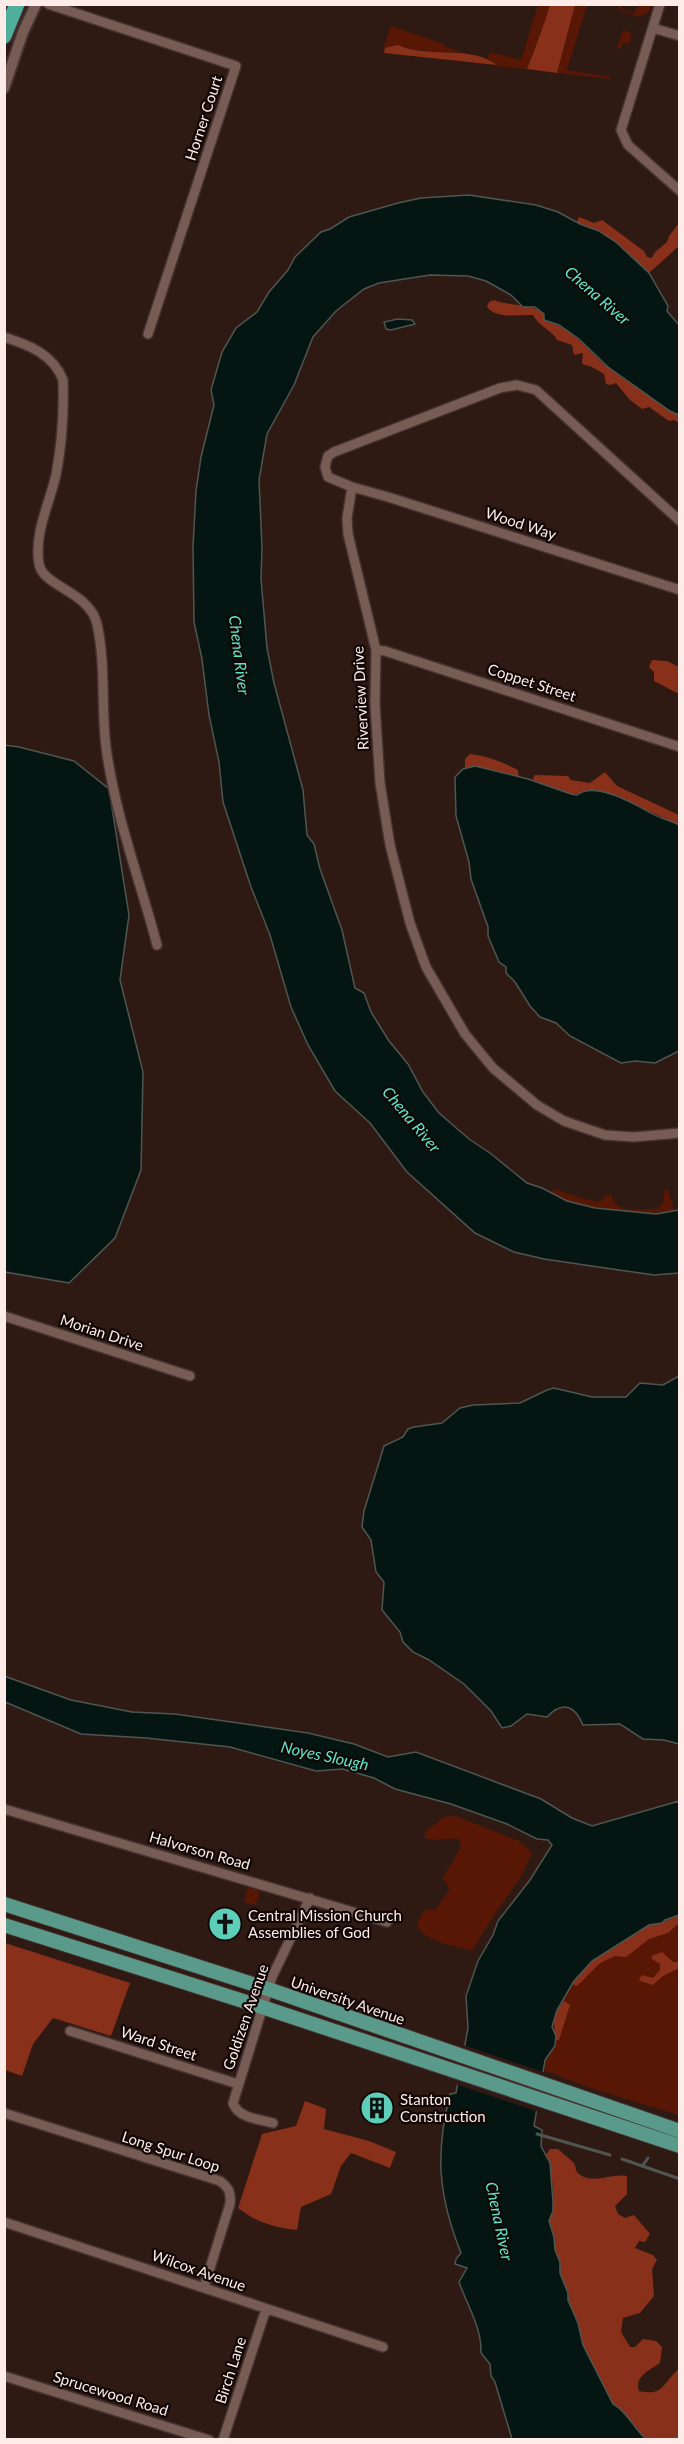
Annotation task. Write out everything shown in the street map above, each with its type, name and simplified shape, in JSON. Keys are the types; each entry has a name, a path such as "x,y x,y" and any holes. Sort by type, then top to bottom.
{"highway":[{"path":"4,36 17,4"}],"main road":[{"name":"University Avenue","path":"4,1904 268,1989 680,2131"},
{"path":"4,1924 430,2062 680,2146"}],"street":[{"path":"4,88 23,32 36,4"},
{"name":"Horner Court","path":"48,4 236,66 148,334"},
{"path":"660,4 621,130 628,145 680,191"},
{"path":"653,28 680,36"},
{"path":"4,337 30,345 44,354 63,380 62,443 42,521 38,548 39,567 52,581 87,604 97,625 110,772 137,880 158,945"},
{"path":"352,487 336,482 326,474 328,456 334,452 487,393 510,386 524,386 536,390 680,521"},
{"name":"Wood Way","path":"352,487 680,590"},
{"name":"Riverview Drive","path":"352,487 347,518 348,534 376,650 375,704 380,787 393,860 422,959 458,1023 483,1056 505,1080 537,1105 564,1121 592,1131 618,1136 645,1137 680,1133"},
{"name":"Coppet Street","path":"376,650 680,747"},
{"name":"Morian Drive","path":"4,1316 190,1376"},
{"name":"Halvorson Road","path":"4,1809 387,1922"},
{"name":"Goldizen Avenue","path":"273,2123 242,2115 235,2110 232,2103 268,1989 310,1898"},
{"name":"Ward Street","path":"70,2031 238,2084"},
{"name":"Long Spur Loop","path":"4,2113 220,2181 227,2187 230,2191 230,2204 204,2287"},
{"name":"Wilcox Avenue","path":"4,2222 383,2347"},
{"name":"Birch Lane","path":"222,2439 266,2309"},
{"name":"Sprucewood Road","path":"4,2376 209,2439"}],"shaded area":[{"path":"538,5 550,5 527,69 497,66 487,60 490,52 521,60"},
{"path":"550,5 575,5 557,73 527,69"},
{"path":"575,5 587,5 567,70 611,77 611,79 557,73"},
{"path":"618,5 622,6 621,9 634,14 639,5 651,5 648,13 639,17 620,11"},
{"path":"391,26 464,53 414,50 398,45 384,49 382,53"},
{"path":"623,30 632,33 629,43 623,43 620,49 617,48"},
{"path":"398,45 423,51 474,55 497,65 384,53 385,48"},
{"path":"579,217 594,223 602,220 644,251 647,257 652,258 655,252 667,242 679,223 679,246 649,273 617,243 589,227 576,223"},
{"path":"494,300 540,311 547,322 565,329 601,362 679,415 679,423 674,420 669,421 649,407 642,409 630,400 616,383 606,384 604,374 582,364 583,353 574,355 572,345 557,340 533,315 509,316 492,311 487,307 489,302"},
{"path":"652,660 667,661 679,667 679,694 654,681 654,672 649,667"},
{"path":"470,754 512,767 518,770 519,778 468,767 465,769 465,759"},
{"path":"605,772 617,786 679,815 679,825 616,796 600,792 571,794 533,781 535,775 568,776 571,780 590,783"},
{"path":"554,1189 600,1202 606,1195 612,1196 618,1206 624,1208 657,1209 664,1202 664,1191 668,1189 674,1210 647,1213 593,1208 562,1199 551,1192"},
{"path":"456,1816 521,1842 532,1853 522,1875 472,1951 433,1940 417,1925 422,1913 428,1909 435,1910 450,1889 443,1878 461,1847 459,1839 429,1839 425,1838 425,1832 444,1817"},
{"path":"248,1887 260,1891 256,1905 244,1902"},
{"path":"679,1915 679,2115 590,2088 543,2070 545,2060 555,2046 557,2010 580,1973"},
{"path":"679,1915 679,1923 668,1933 649,1939 626,1957 615,1956 600,1963 577,1986 572,1984 592,1961 649,1925 659,1924"},
{"path":"5,1943 130,1983 111,2036 53,2018 33,2044 22,2076 5,2070"},
{"path":"662,1952 673,1962 679,1962 679,1968 663,1976 653,1985 640,1981 642,1975 653,1978 660,1970 660,1964 652,1959 652,1956"},
{"path":"564,2001 570,2005 559,2040 555,2040 555,2016"},
{"path":"305,2101 326,2109 324,2129 369,2141 396,2152 390,2168 351,2153 341,2166 331,2194 301,2207 297,2230 281,2228 266,2224 238,2208 262,2134 296,2126"},
{"path":"550,2149 558,2149 573,2162 577,2172 584,2177 596,2179 627,2176 627,2194 615,2206 618,2214 625,2218 634,2215 650,2234 645,2242 639,2241 635,2248 653,2255 657,2260 652,2269 654,2296 640,2313 623,2318 621,2332 630,2347 635,2347 643,2339 656,2341 662,2347 660,2363 641,2377 639,2391 658,2390 679,2369 679,2439 646,2439 643,2437 621,2409 613,2404 583,2345 578,2323 560,2273 560,2262 549,2221 553,2207 553,2188 545,2156"}],"water":[{"name":"Chena River","path":"469,195 536,205 558,212 599,231 617,243 649,273 668,306 667,311 679,325 679,415 608,367 579,339 559,325 544,320 544,314 535,307 523,307 511,295 486,281 468,276 430,275 379,283 364,289 336,311 313,337 294,385 267,434 259,480 261,579 267,648 274,683 303,790 307,835 314,844 320,869 342,930 355,988 364,993 371,1012 389,1041 408,1064 423,1092 439,1113 527,1183 567,1201 595,1208 656,1214 679,1210 679,1273 654,1275 544,1259 514,1252 475,1233 407,1172 370,1123 335,1091 308,1045 291,1007 270,935 251,887 223,802 219,762 194,622 193,547 196,491 201,457 214,405 211,390 222,352 236,328 257,312 295,257 321,232 349,217 398,203 421,198"},
{"path":"398,319 412,320 415,324 391,330 386,329 384,322"},
{"path":"4,745 74,761 109,789 129,915 120,980 143,1072 141,1170 115,1238 69,1283 5,1272"},
{"path":"475,766 528,779 571,794 577,795 593,790 603,792 624,799 679,825 679,1051 655,1063 636,1061 621,1063 570,1036 556,1023 540,1017 506,973 506,967 499,962 488,936 488,927 471,879 469,862 456,816 455,777 463,769"},
{"path":"679,1376 679,1744 664,1740 643,1739 620,1724 583,1725 576,1713 563,1707 558,1708 547,1717 527,1714 511,1726 502,1728 491,1711 464,1684 413,1652 403,1642 400,1632 382,1610 384,1582 376,1572 371,1540 362,1527 364,1511 384,1446 403,1437 408,1429 442,1423 460,1408 473,1405 520,1403 554,1388 592,1397 626,1397 640,1383 663,1385"},
{"path":"4,1676 71,1700 132,1712 175,1714 308,1733 354,1744 388,1757 416,1752 541,1799 572,1818 592,1826 679,1801 679,1915 662,1923 649,1925 592,1961 574,1981 557,2010 552,2027 556,2036 555,2046 545,2060 534,2126 542,2130 541,2146 550,2163 553,2211 549,2221 560,2262 560,2273 578,2323 583,2345 613,2404 623,2411 646,2439 512,2439 495,2382 491,2376 490,2364 481,2353 477,2326 459,2282 467,2268 455,2264 461,2253 443,2193 442,2136 450,2094 456,2093 468,2028 466,1996 478,1961 498,1921 530,1880 552,1845 548,1840 537,1839 507,1824 451,1804 395,1789 374,1778 343,1769 316,1771 230,1747 81,1734 5,1702"}],"pier":[{"path":"463,2045 546,2073 539,2112 455,2084"}],"waterway":[{"path":"537,2134 610,2155"},
{"path":"643,2165 648,2158"},
{"path":"622,2159 680,2179"}],"place":[{"name":"Central Mission Church Assemblies of God","path":"225,1924"},
{"name":"Stanton Construction","path":"377,2108"}],"water label":[{"name":"Noyes Slough","path":"325,1755"}]}
